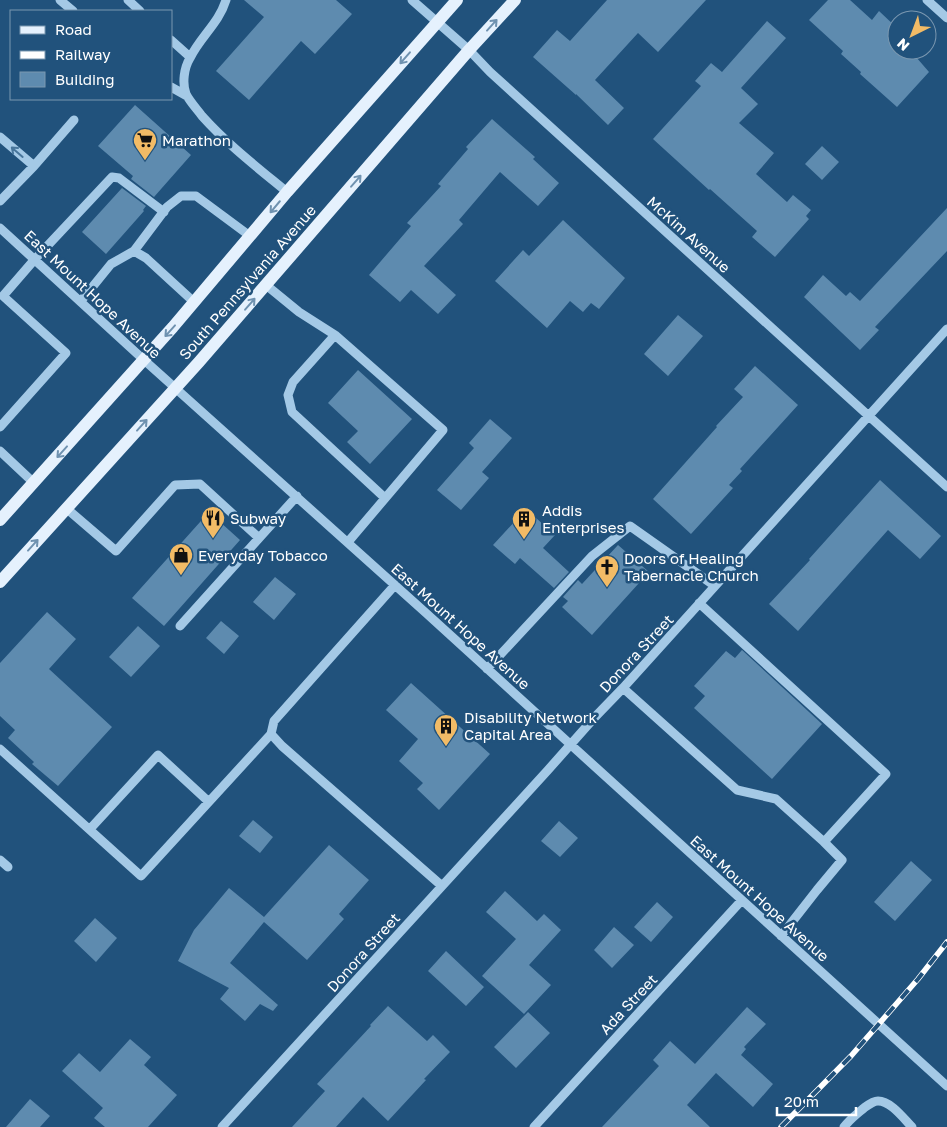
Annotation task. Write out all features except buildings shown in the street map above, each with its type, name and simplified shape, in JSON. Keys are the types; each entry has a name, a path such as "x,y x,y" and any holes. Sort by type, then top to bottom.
{"main road":[{"name":"South Pennsylvania Avenue","path":"0,520 144,360 287,192 458,0"},
{"name":"South Pennsylvania Avenue","path":"0,582 176,388 469,50 515,0"}],"street":[{"path":"60,0 72,10"},
{"path":"128,0 139,10"},
{"path":"187,96 184,85 185,70 190,57 224,9 226,0"},
{"name":"McKim Avenue","path":"412,0 947,487"},
{"path":"927,0 947,18"},
{"path":"172,41 190,57"},
{"path":"172,88 187,96 207,121 236,149 287,192"},
{"path":"0,201 74,120"},
{"path":"0,137 34,166"},
{"path":"0,427 66,353 1,294 112,177 119,178 164,212"},
{"path":"81,301 112,264 134,251 167,207 180,196 196,196 250,236"},
{"name":"East Mount Hope Avenue","path":"0,228 947,1085"},
{"path":"134,251 146,258 194,302"},
{"path":"266,285 299,312 335,335 443,430 348,542"},
{"name":"Donora Street","path":"222,1127 595,716 700,604 947,330"},
{"path":"335,335 293,382 288,395 292,412 386,498"},
{"path":"0,451 34,483"},
{"path":"66,508 116,551 174,485 200,484 259,538"},
{"path":"180,626 296,496"},
{"path":"487,669 592,556 630,526 716,586"},
{"path":"0,749 141,876 271,734 274,721 395,585"},
{"path":"700,604 886,774 824,842"},
{"path":"623,688 737,790 776,799 842,860 781,936"},
{"path":"271,734 282,746 442,886"},
{"path":"90,829 158,755 209,802"},
{"path":"0,860 8,867"},
{"name":"Ada Street","path":"534,1127 742,900"},
{"path":"844,1127 851,1118 871,1103 878,1101 888,1104 897,1110 912,1127"}],"railway":[{"path":"781,1127 851,1056 918,979 947,942"}],"place":[{"name":"Marathon","path":"145,161"},
{"name":"Subway","path":"213,539"},
{"name":"Addis Enterprises","path":"524,540"},
{"name":"Everyday Tobacco","path":"181,576"},
{"name":"Doors of Healing Tabernacle Church","path":"607,588"},
{"name":"Disability Network Capital Area","path":"446,747"}]}
